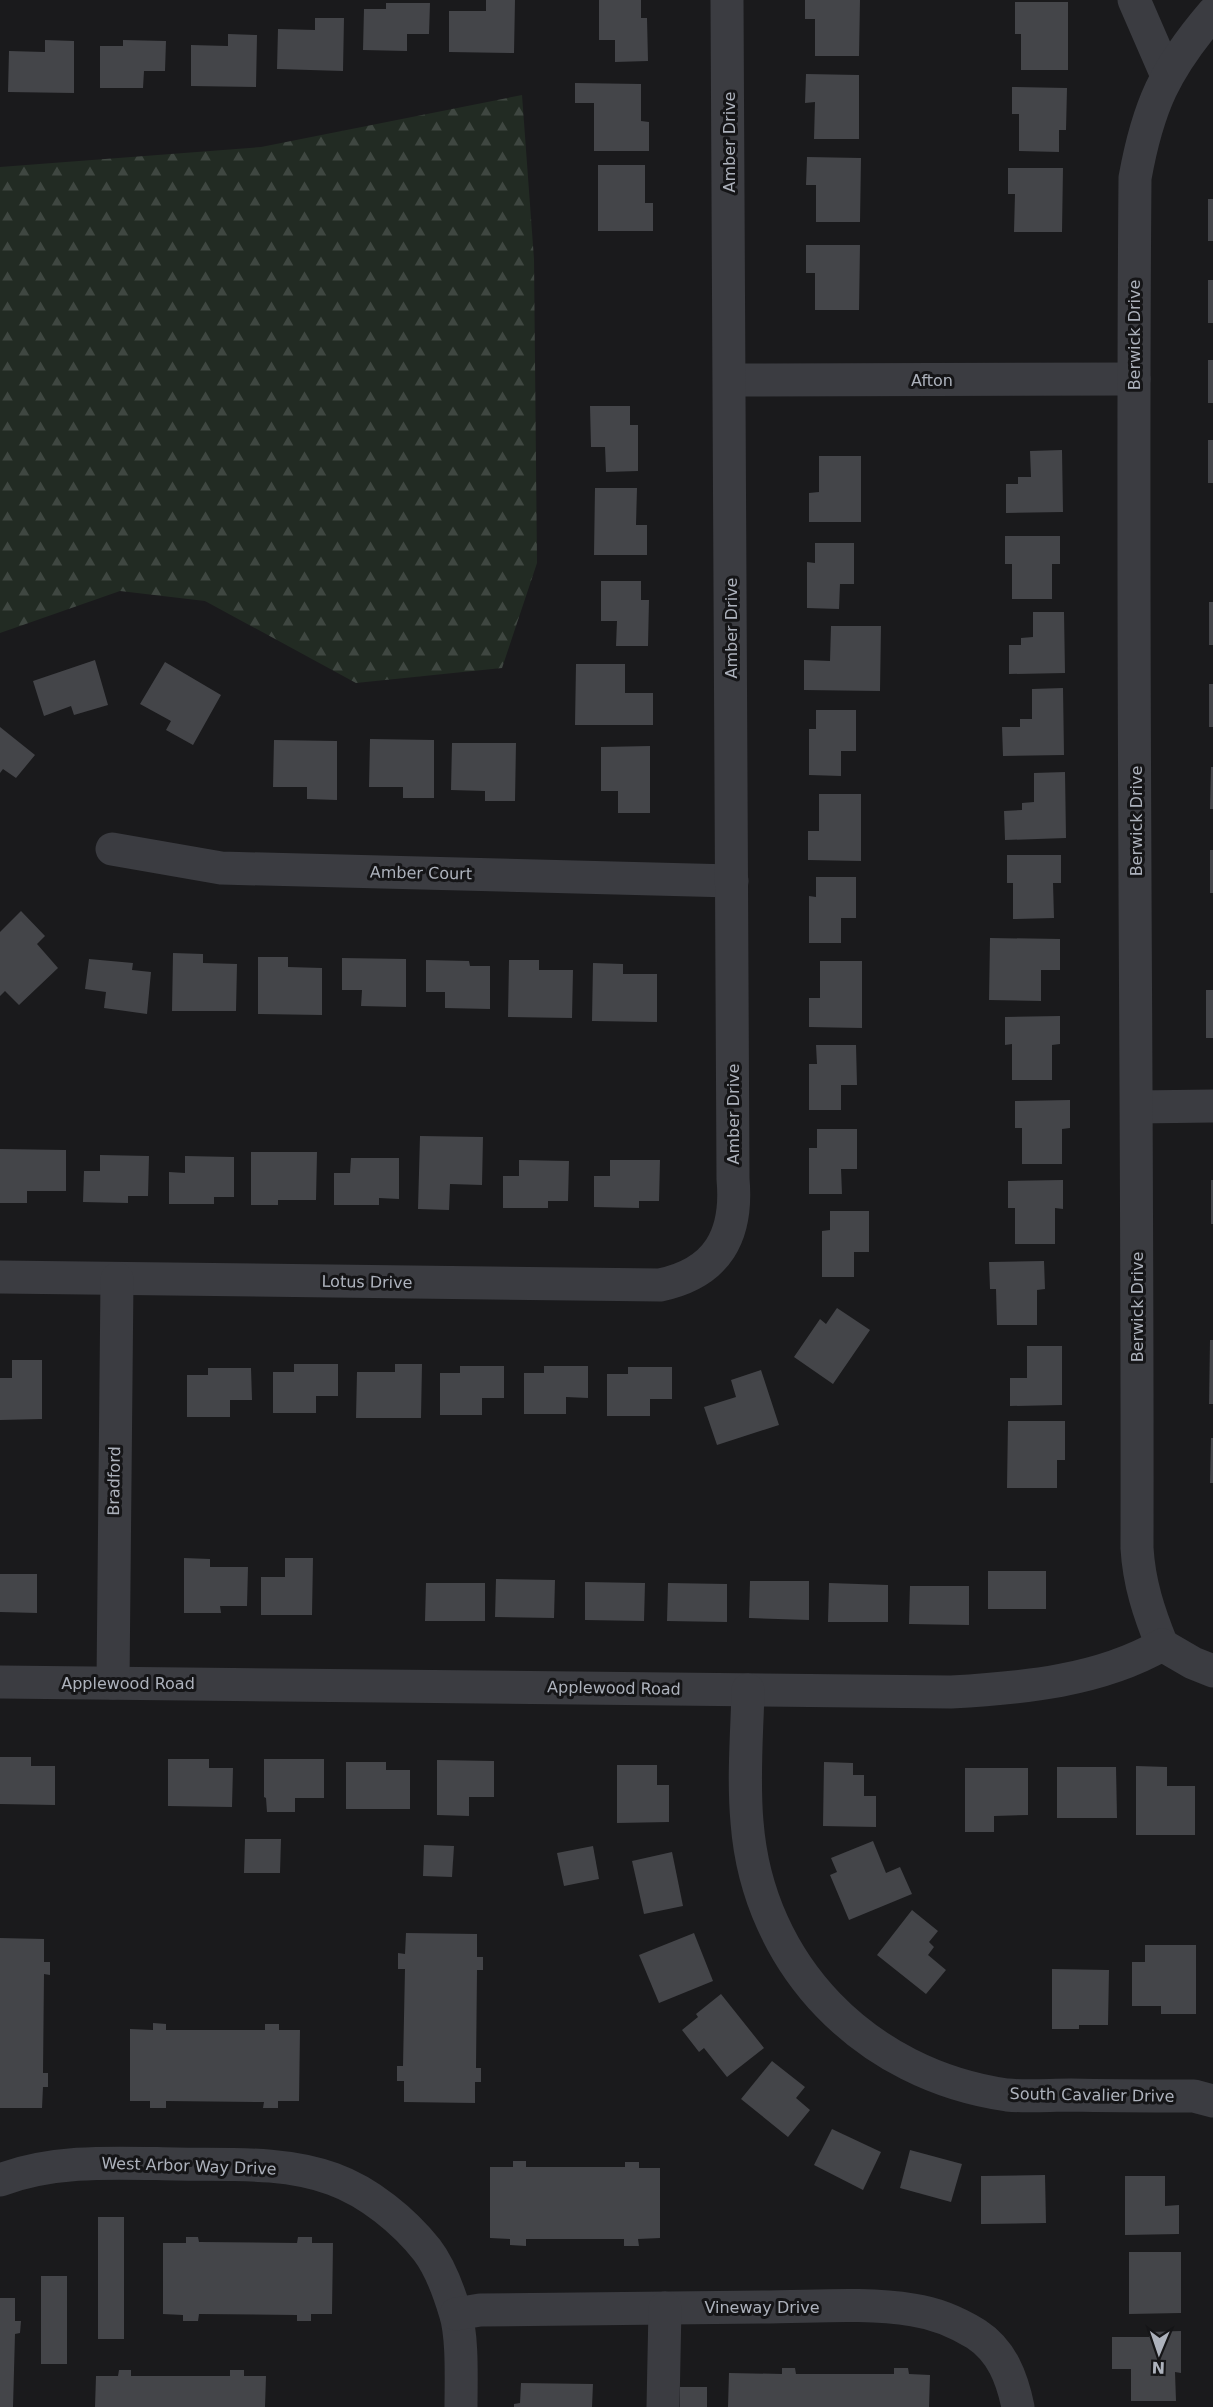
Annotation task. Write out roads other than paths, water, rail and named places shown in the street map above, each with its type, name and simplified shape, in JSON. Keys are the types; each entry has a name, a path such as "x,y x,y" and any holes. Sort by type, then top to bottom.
{"street":[{"path":"1134,0 1167,76"},
{"name":"Amber Drive","path":"721,1248 729,1232 735,1206 733,1179 729,2"},
{"name":"Berwick Drive","path":"1162,1645 1140,1583 1137,1548 1135,178 1142,139 1158,92 1182,50 1213,13"},
{"name":"Afton","path":"730,380 1134,379"},
{"name":"Amber Court","path":"112,849 221,868 732,881"},
{"path":"1137,1107 1213,1107"},
{"name":"Lotus Drive","path":"0,1277 660,1285 689,1276 711,1260 721,1248"},
{"name":"Bradford","path":"113,1683 117,1279"},
{"path":"1162,1645 1193,1663 1213,1671"},
{"name":"Applewood Road","path":"0,1682 951,1692 1006,1689 1096,1672 1137,1659 1162,1645"},
{"name":"South Cavalier Drive","path":"748,1690 747,1822 756,1878 770,1918 785,1948 808,1982 835,2013 866,2039 898,2060 935,2077 965,2086 1010,2095 1194,2096 1213,2101"},
{"path":"1179,2096 1213,2075"},
{"name":"West Arbor Way Drive","path":"0,2180 52,2167 107,2163 256,2165 297,2171 334,2180 364,2195 392,2215 428,2251 442,2277 456,2314 461,2368 461,2407"},
{"name":"Vineway Drive","path":"456,2314 480,2310 665,2308 874,2307 914,2310 950,2321 976,2334 994,2349 1013,2384 1018,2407"},
{"path":"663,2407 665,2308"}]}
